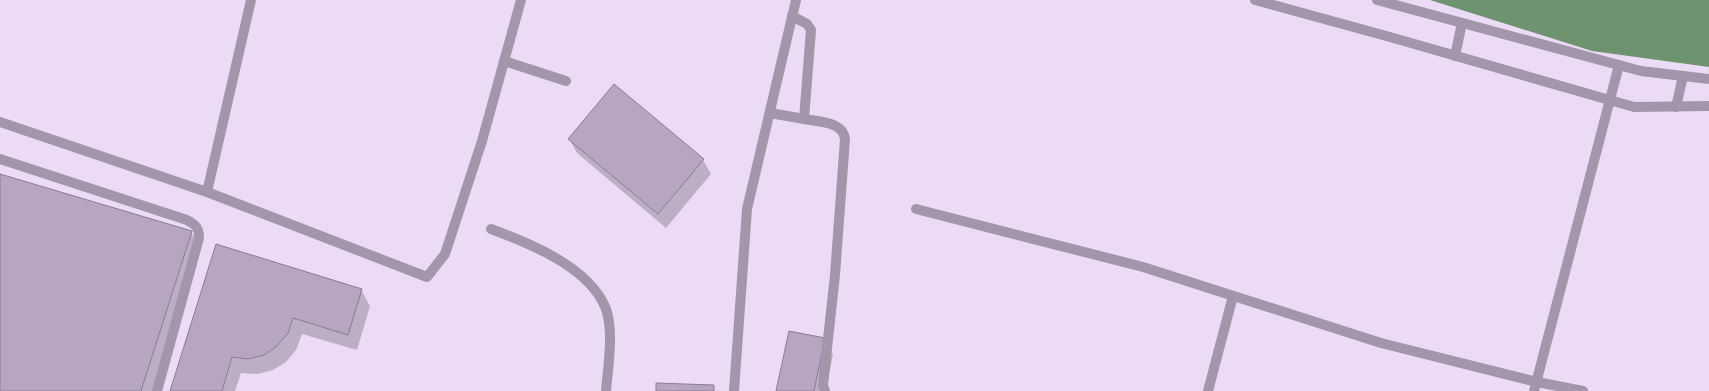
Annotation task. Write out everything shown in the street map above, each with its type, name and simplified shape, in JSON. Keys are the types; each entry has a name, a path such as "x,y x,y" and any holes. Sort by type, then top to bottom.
{"street":[{"path":"207,192 251,0"},
{"path":"0,122 207,192 428,277 445,254 482,141 521,0"},
{"path":"734,391 747,209 796,0"},
{"path":"1255,0 1634,107 1709,106"},
{"path":"1377,0 1641,71 1709,79"},
{"path":"792,16 807,24 811,30 804,119"},
{"path":"1455,56 1462,23"},
{"path":"504,61 566,81"},
{"path":"1535,386 1619,65"},
{"path":"1676,107 1682,76"},
{"path":"770,112 837,126 844,133 845,139 835,275 823,385 825,391"},
{"path":"0,159 187,220 195,225 199,230 199,238 157,391"},
{"path":"916,209 1143,267 1381,343 1535,386 1582,391"},
{"path":"491,229 524,241 556,258 585,279 597,293 606,309 610,338 606,391"},
{"path":"1208,391 1233,296"}],"shaded area":[{"path":"1430,0 1709,0 1709,67 1592,51"}],"building":[{"path":"614,84 704,159 658,214 568,139"},
{"path":"0,174 192,231 141,391 0,391"},
{"path":"216,244 362,289 348,335 293,318 288,333 277,346 264,355 248,359 232,357 222,391 170,391"},
{"path":"789,331 825,338 814,391 776,391"},
{"path":"656,383 714,385 714,391 656,391"}]}
